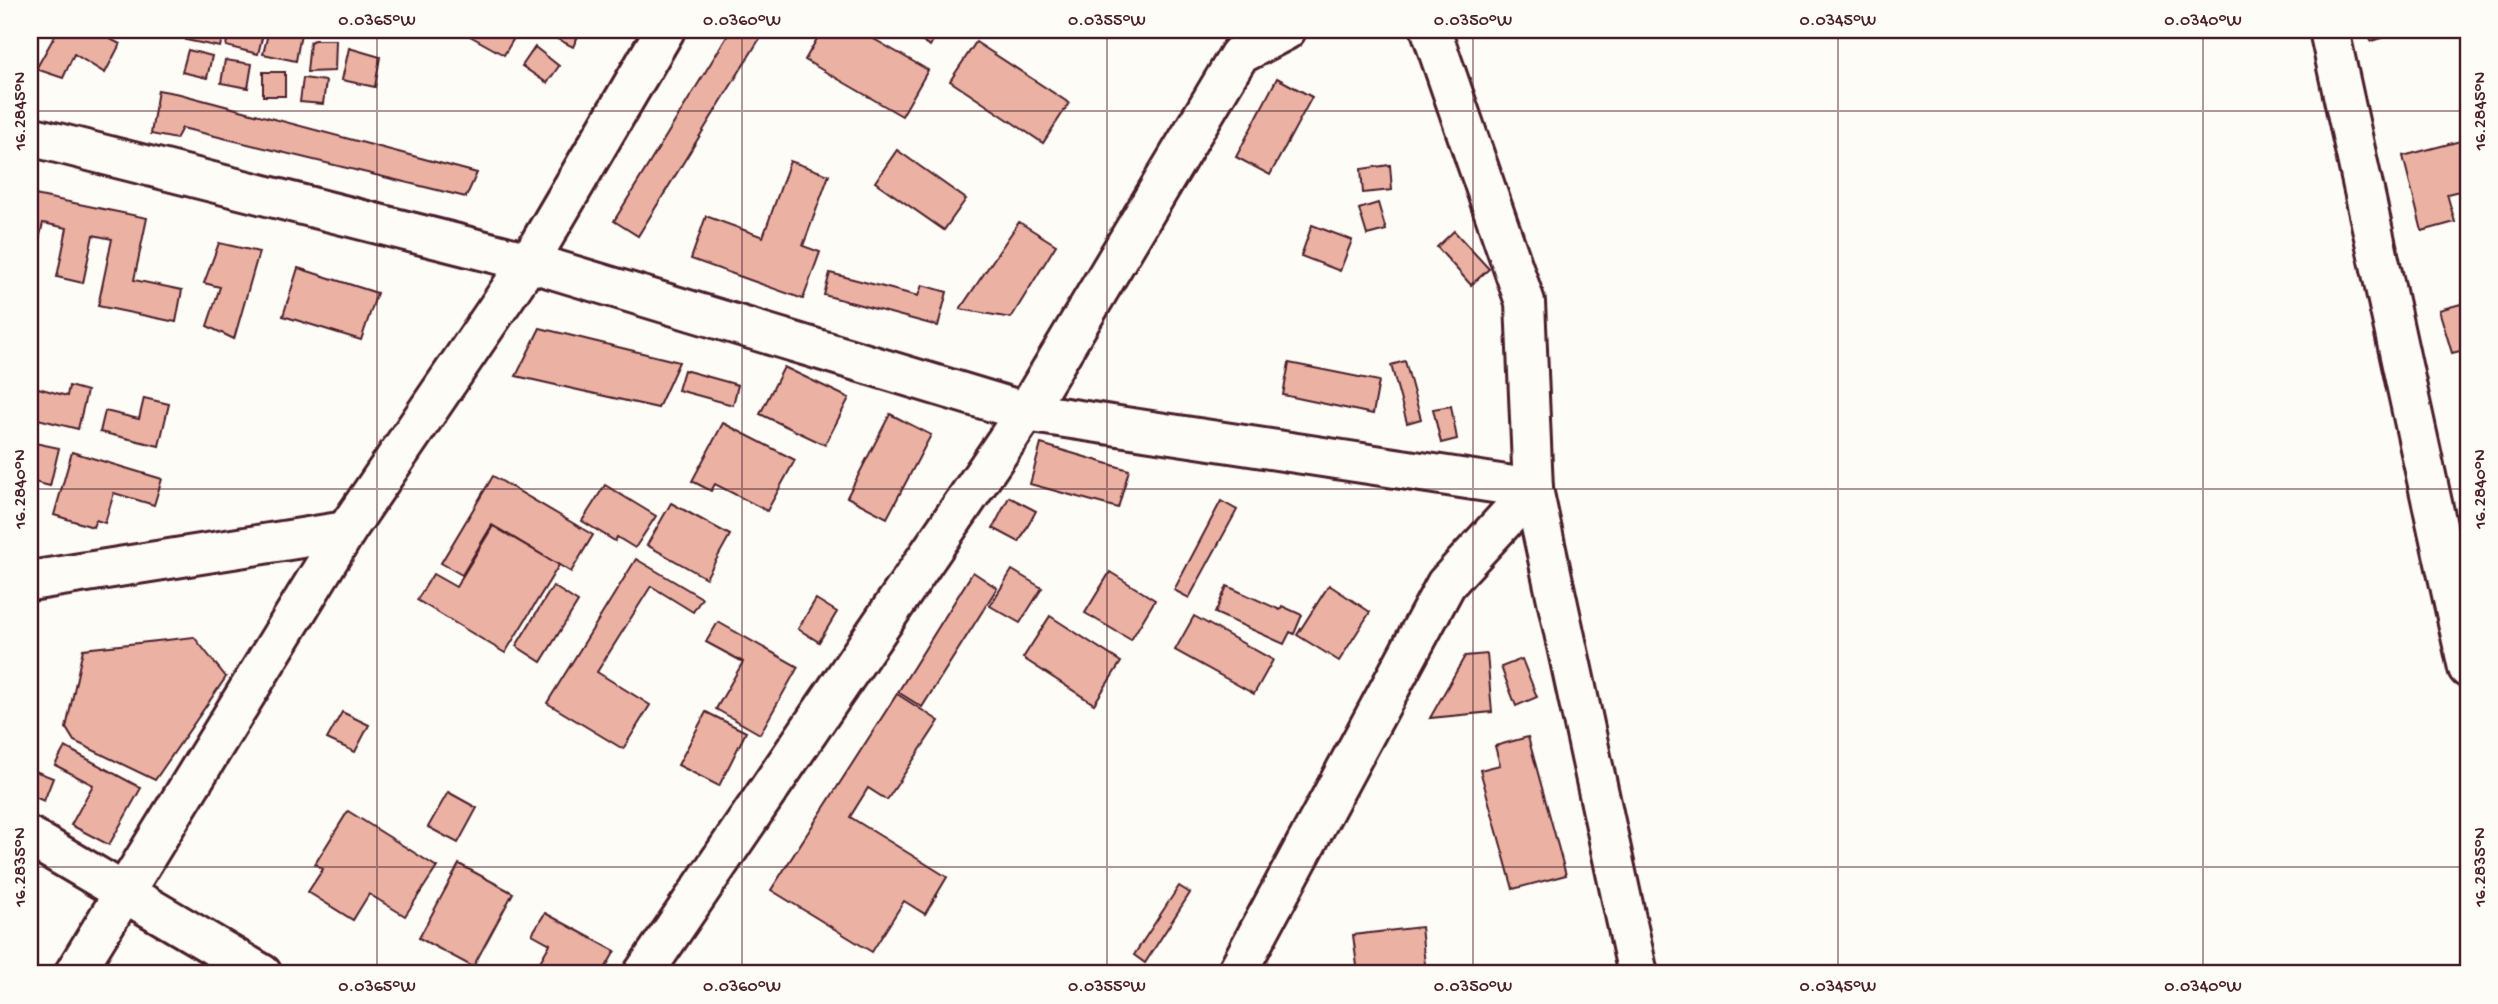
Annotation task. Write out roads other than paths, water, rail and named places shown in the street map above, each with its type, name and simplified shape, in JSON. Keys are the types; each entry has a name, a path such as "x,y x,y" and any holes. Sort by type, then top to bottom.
{"street":[{"path":"74,974 346,531 530,262 665,30"},
{"path":"643,974 1026,412 1239,55 1286,30"},
{"path":"1431,30 1525,302 1532,489 1638,974"},
{"path":"2329,30 2468,668"},
{"path":"30,136 530,262 1026,412 1532,489"},
{"path":"1236,974 1446,584 1532,489"},
{"path":"30,581 346,531"},
{"path":"30,837 262,974"}]}
